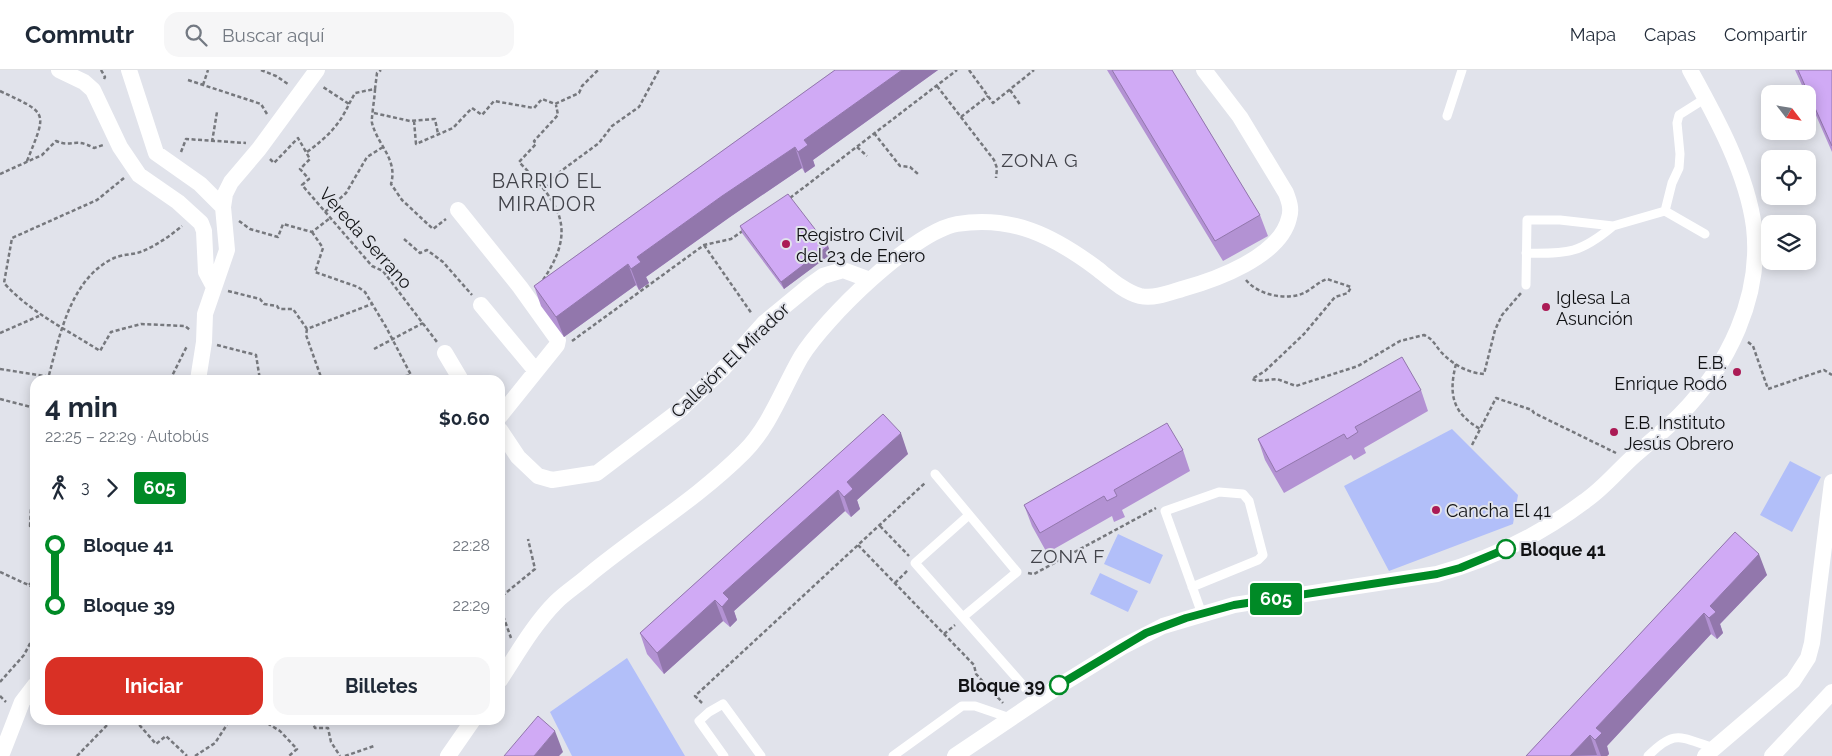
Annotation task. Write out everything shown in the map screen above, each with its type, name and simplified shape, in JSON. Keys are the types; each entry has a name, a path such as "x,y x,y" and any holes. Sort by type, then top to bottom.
{"street":[{"path":"59,70 84,82 92,90 116,140 134,169 150,184 178,202 195,216 204,231 206,272 214,287"},
{"path":"129,70 156,153 200,184 223,207"},
{"path":"505,673 556,602 697,493 746,451 774,408 816,335 834,313 870,280 942,228 957,224 991,222 1026,227 1041,233 1077,254 1126,289 1141,296 1164,294 1207,282 1238,269 1258,257 1286,228 1290,217 1290,206 1278,178 1257,143 1220,89 1204,70"},
{"path":"955,756 1036,700 1146,633 1234,605 1437,574 1469,564 1510,547 1586,501 1680,416 1700,393 1737,334 1754,265 1754,228 1750,203 1720,124 1690,70"},
{"path":"199,375 204,342 205,314 227,250 223,207 225,194 231,182 259,149 314,74"},
{"path":"458,210 556,335 556,346 505,409"},
{"name":"Callejón El Mirador","path":"505,438 518,457 538,476 552,480 596,473 680,410 777,311 823,276 836,271 852,272 870,280"},
{"path":"481,305 535,370"},
{"path":"445,353 458,375"},
{"path":"1710,752 1793,681 1808,658 1812,643 1832,482"},
{"path":"1,756 22,702 30,691"},
{"path":"1772,756 1832,692"},
{"path":"448,756 470,725"}],"lane":[{"path":"1447,116 1462,70"},
{"path":"1665,211 1672,183 1679,168 1680,154 1677,123 1679,115 1706,98"},
{"path":"1526,285 1527,220 1560,220 1613,226 1665,211 1704,234"},
{"path":"1526,253 1571,252 1593,243 1613,226"},
{"path":"935,474 1017,572 963,617"},
{"path":"1192,587 1258,560 1263,555 1249,501 1243,494 1219,492 1165,511 1192,587 1202,614"},
{"path":"969,515 916,563 1036,700"},
{"path":"724,756 699,721 709,712 723,704 761,756"},
{"path":"893,756 962,706 975,706 1012,717"},
{"path":"1648,756 1663,741 1678,737 1710,752"}],"path":[{"path":"203,85 208,70"},
{"path":"263,70 301,93"},
{"path":"381,70 378,73 375,89 372,122 383,146 390,156 394,177 392,184 402,200 434,229 458,210"},
{"path":"414,121 416,144 453,128 472,108 482,115 494,101 534,108 542,99 555,104 579,93 582,86 596,70"},
{"path":"545,188 561,171 599,143 612,126 639,107 659,70"},
{"path":"784,202 957,70"},
{"path":"969,70 993,103 1034,70"},
{"path":"314,74 349,104"},
{"path":"188,80 261,104 265,111 278,123"},
{"path":"937,86 994,160 997,168 996,178"},
{"path":"175,168 186,139 253,143 274,163 298,138 307,152 325,139 337,127 355,92 375,89"},
{"path":"1010,90 1020,106"},
{"path":"0,91 36,110 40,117 41,126 27,162"},
{"path":"961,117 988,96"},
{"path":"529,300 547,274 563,240 563,229 558,213 545,188 519,162 536,144 534,141 558,115 555,104"},
{"path":"212,142 217,112"},
{"path":"374,112 414,121 435,119 438,134"},
{"path":"874,134 900,166 910,167 918,174"},
{"path":"0,174 42,155 56,141 64,144 82,141 94,148 116,140"},
{"path":"325,212 346,193 367,158 383,146"},
{"path":"857,147 867,156"},
{"name":"Vereda Serrano","path":"307,152 310,159 300,168 309,179 302,185 372,266 383,271 445,353"},
{"path":"134,169 97,200 12,238 4,283 20,301 39,316 62,326 100,351 111,332 141,324 185,326 191,330 191,338 172,375"},
{"path":"223,207 250,229 278,237 283,224 312,232 323,248 315,272 358,287 365,292 411,375"},
{"path":"0,369 49,375 62,326 80,287 103,264 116,258 143,251 164,240 195,216"},
{"path":"312,232 330,218"},
{"path":"556,346 575,341 704,245 731,239 746,228"},
{"path":"404,239 420,253 427,250 443,262 481,305"},
{"path":"704,245 752,314 762,307 777,311"},
{"path":"1238,269 1251,286 1276,296 1302,294 1327,279 1351,287 1348,293 1335,297 1304,334 1265,370 1254,376 1253,380 1277,379 1291,386 1301,386 1358,366 1400,341 1424,335 1434,342 1439,350 1456,364 1467,370 1484,374 1494,330 1502,315 1526,285"},
{"path":"214,287 260,299 264,304 277,306 279,310 293,310 307,329 306,335 320,375"},
{"path":"307,329 373,304"},
{"path":"0,333 39,316"},
{"path":"374,350 423,323"},
{"path":"1737,334 1753,346 1768,389 1824,370 1832,375"},
{"path":"204,342 256,355 259,375"},
{"path":"1456,364 1452,379 1456,409 1465,420 1480,429"},
{"path":"1472,445 1496,398 1532,410 1534,414 1630,460"},
{"path":"0,399 30,407"},
{"path":"709,712 696,696 935,474"},
{"path":"1017,572 1034,574 1155,508 1165,511"},
{"path":"879,525 916,563 894,583"},
{"path":"505,594 535,569 528,540"},
{"path":"858,545 974,665 976,674 1012,717"},
{"path":"0,572 29,585"},
{"path":"505,622 511,638 522,649"},
{"path":"0,682 24,655 30,644"},
{"path":"77,756 107,725"},
{"path":"139,725 156,744 166,736 186,756"},
{"path":"197,756 215,743 227,725"},
{"path":"271,725 280,731 297,749 289,756"},
{"path":"314,725 315,728 328,728 331,742 340,756"},
{"path":"345,756 374,746"}],"shaded area":[{"name":"Cancha El 41","path":"1452,429 1518,495 1513,524 1389,571 1344,486"},
{"path":"1790,461 1821,477 1792,532 1760,515"},
{"path":"1118,534 1163,555 1150,584 1104,564"},
{"path":"1100,573 1138,591 1128,612 1090,594"},
{"path":"627,658 685,756 572,756 550,712"}],"building":[{"path":"835,70 902,70 804,140 808,145 798,152 795,147 722,196 637,257 641,262 631,269 628,264 556,317 534,286"},
{"path":"1112,70 1172,70 1260,215 1215,241"},
{"path":"1798,70 1832,70 1832,146 1816,110 1816,85 1805,85"},
{"name":"Registro Civil del 23 de Enero","path":"788,194 828,246 781,282 740,226"},
{"path":"1402,357 1421,390 1355,427 1358,432 1347,439 1344,434 1276,472 1258,439"},
{"path":"883,414 901,433 847,482 853,489 844,497 838,490 723,593 729,599 722,607 715,600 657,653 640,633"},
{"path":"1167,423 1183,450 1114,490 1117,496 1107,501 1104,496 1040,533 1024,505"},
{"path":"1735,532 1759,554 1710,606 1716,612 1709,618 1704,613 1596,728 1602,733 1595,740 1590,735 1570,756 1526,756"},
{"path":"538,716 555,731 534,756 504,756"}],"bus line":[{"name":"605","path":"1059,685 1146,633 1186,618 1234,605 1437,574 1460,568 1506,549"}],"place":[{"name":"Registro Civil del 23 de Enero","path":"786,244"},
{"name":"Iglesa La Asunción","path":"1546,307"},
{"name":"E.B. Enrique Rodó","path":"1737,372"},
{"name":"E.B. Instituto Jesús Obrero","path":"1614,432"},
{"name":"Cancha El 41","path":"1436,510"},
{"name":"Bloque 41","path":"1506,549"},
{"name":"Bloque 39","path":"1059,685"}],"district":[{"name":"ZONA G","path":"1040,160"},
{"name":"BARRIO EL MIRADOR","path":"547,192"},
{"name":"ZONA F","path":"1068,556"}]}
